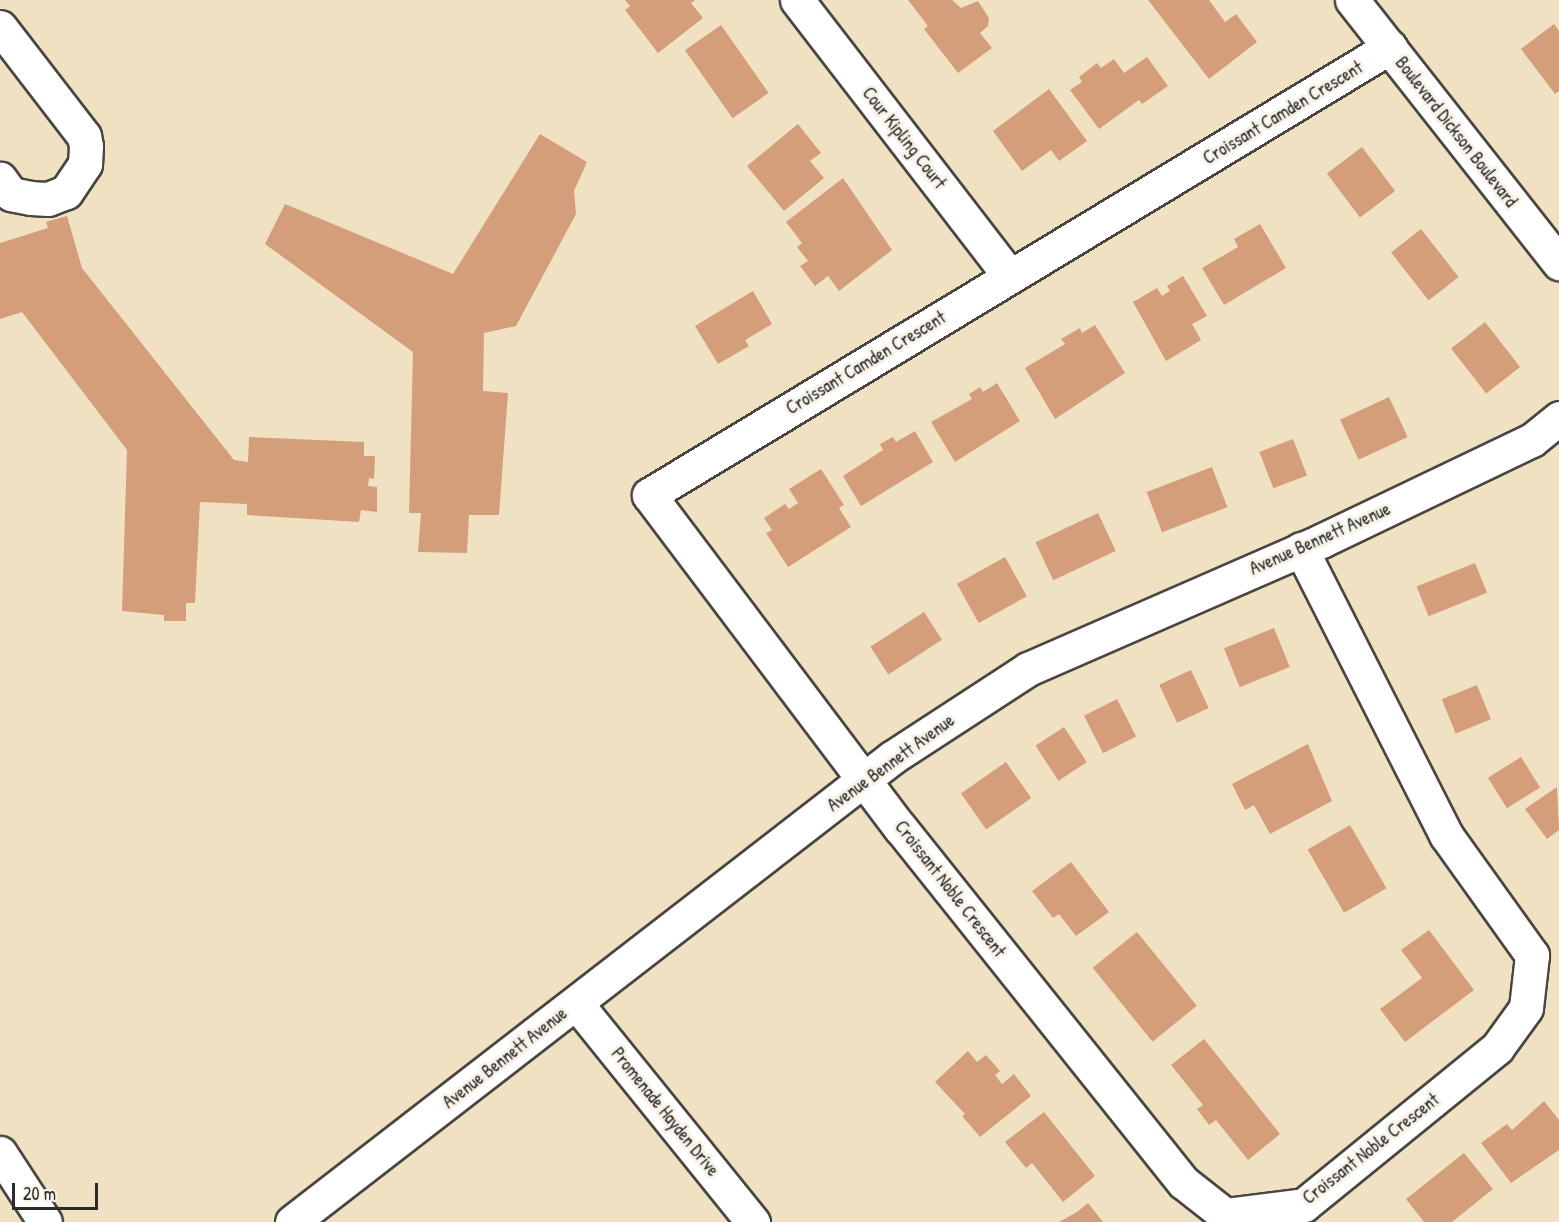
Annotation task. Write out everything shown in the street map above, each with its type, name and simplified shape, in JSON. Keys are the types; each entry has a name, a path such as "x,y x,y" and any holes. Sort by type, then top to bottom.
{"street":[{"name":"Cour Kipling Court","path":"797,0 1010,277"},
{"name":"Boulevard Dickson Boulevard","path":"1352,0 1559,263"},
{"path":"0,27 84,136 86,146 85,164 78,179 57,195 31,198 11,194 0,179"},
{"name":"Croissant Camden Crescent","path":"866,778 649,495 1390,47"},
{"name":"Avenue Bennett Avenue","path":"292,1222 905,748 1028,669 1301,549 1532,440 1559,418"},
{"name":"Croissant Noble Crescent","path":"866,778 900,828 1183,1182 1225,1215 1304,1205 1497,1048 1526,1008 1532,955 1446,834 1301,549"},
{"name":"Promenade Hayden Drive","path":"576,1003 753,1222"},
{"path":"0,1153 45,1222"}],"building":[{"path":"625,0 695,0 691,3 703,18 658,53 625,10 630,6"},
{"path":"908,0 952,0 961,8 978,1 989,18 988,26 980,33 992,48 958,73 924,29 928,26"},
{"path":"1148,0 1209,0 1225,22 1236,14 1257,42 1209,79"},
{"path":"1554,24 1559,31 1559,91 1555,94 1521,49"},
{"path":"721,25 769,93 733,118 685,50"},
{"path":"1147,57 1168,86 1142,104 1139,100 1099,129 1070,90 1082,82 1079,77 1097,63 1101,68 1114,59 1124,73"},
{"path":"1049,89 1087,141 1059,161 1051,150 1022,171 993,131"},
{"path":"798,124 821,153 810,161 824,178 784,211 747,166"},
{"path":"540,134 587,162 574,191 576,214 516,326 484,333 483,391 508,393 499,515 469,515 467,553 418,552 421,513 409,513 413,352 265,244 285,204 453,274"},
{"path":"1362,147 1395,191 1360,217 1327,173"},
{"path":"843,178 892,250 839,291 828,276 815,286 800,266 808,261 797,247 802,243 786,222"},
{"path":"67,216 82,268 234,460 248,462 249,437 364,442 364,456 375,456 374,479 369,478 368,486 377,487 377,512 361,510 359,522 247,515 247,504 200,502 195,603 186,603 186,621 164,621 164,615 122,611 127,450 22,312 0,319 0,243 48,228 46,222"},
{"path":"1260,224 1286,268 1224,305 1202,268 1238,247 1234,239"},
{"path":"1421,229 1459,277 1429,300 1391,252"},
{"path":"1183,276 1207,316 1192,324 1201,340 1166,361 1133,302 1157,288 1162,296 1170,291 1167,286"},
{"path":"753,291 772,324 745,340 749,346 718,364 695,326"},
{"path":"1485,322 1520,367 1486,393 1451,348"},
{"path":"1095,325 1125,373 1055,419 1025,368 1065,344 1061,339 1080,328 1082,333"},
{"path":"997,383 1020,421 955,462 931,422 972,399 969,394 980,387 983,392"},
{"path":"1389,397 1408,437 1359,460 1340,420"},
{"path":"915,431 933,462 861,506 843,476 883,450 880,444 893,437 896,442"},
{"path":"1293,439 1307,475 1273,488 1259,452"},
{"path":"1212,467 1227,507 1162,532 1147,492"},
{"path":"821,469 844,505 839,508 851,527 788,567 766,533 772,530 764,518 785,504 789,509 798,503 789,489"},
{"path":"1098,513 1116,551 1053,580 1035,542"},
{"path":"1005,557 1027,596 979,623 957,584"},
{"path":"1475,563 1487,593 1429,616 1417,587"},
{"path":"924,612 942,640 888,675 870,647"},
{"path":"1274,628 1290,667 1240,687 1224,648"},
{"path":"1191,670 1209,708 1177,723 1159,685"},
{"path":"1477,685 1491,719 1456,734 1442,699"},
{"path":"1117,699 1136,736 1103,753 1084,716"},
{"path":"1064,727 1087,762 1058,781 1035,746"},
{"path":"1308,744 1332,801 1270,834 1254,805 1245,810 1232,784"},
{"path":"1521,757 1540,788 1507,808 1488,778"},
{"path":"1006,762 1031,798 986,830 961,794"},
{"path":"1557,787 1559,830 1547,839 1525,809"},
{"path":"1350,825 1386,888 1344,913 1308,850"},
{"path":"1071,862 1109,912 1076,936 1059,914 1053,918 1032,891"},
{"path":"1429,930 1474,990 1405,1042 1380,1009 1422,978 1401,950"},
{"path":"1137,932 1197,1006 1152,1042 1093,968"},
{"path":"1204,1039 1280,1134 1248,1160 1216,1120 1209,1125 1197,1109 1203,1105 1171,1065"},
{"path":"968,1051 977,1062 986,1055 1000,1071 995,1075 1002,1084 1014,1074 1031,1096 980,1137 962,1116 965,1114 935,1082"},
{"path":"1544,1101 1559,1120 1559,1150 1511,1183 1481,1143 1507,1124 1512,1130"},
{"path":"1044,1112 1095,1176 1063,1202 1032,1163 1026,1168 1005,1142"},
{"path":"1464,1153 1493,1189 1452,1222 1424,1222 1406,1199"},
{"path":"1088,1203 1103,1222 1059,1222 1077,1212"}]}
